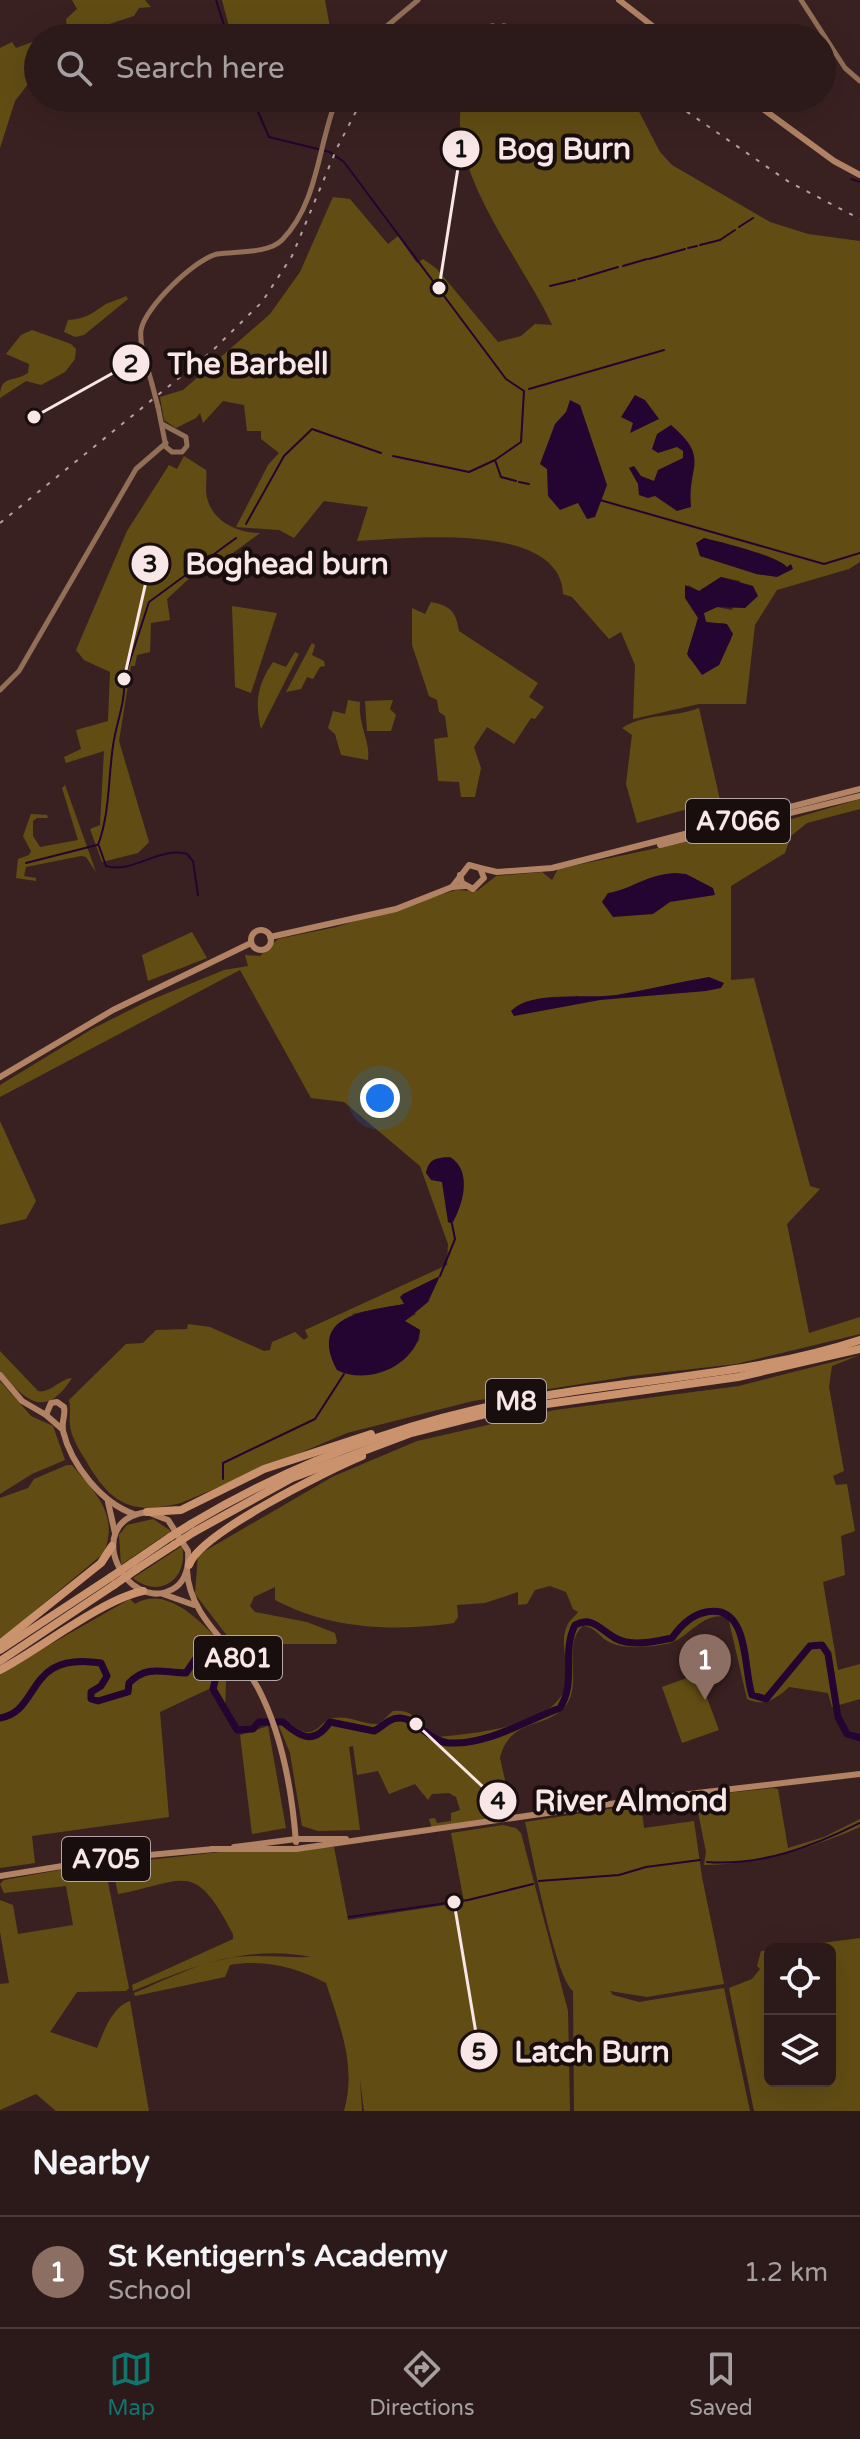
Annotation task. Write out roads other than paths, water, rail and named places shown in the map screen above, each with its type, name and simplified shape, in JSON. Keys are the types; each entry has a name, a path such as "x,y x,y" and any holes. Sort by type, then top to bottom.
{"highway":[{"name":"M8","path":"147,1512 181,1510 264,1469 398,1426 470,1408 765,1366 860,1340"},
{"name":"M8","path":"192,1528 303,1473 387,1441 453,1422 548,1402 738,1377 860,1349"},
{"name":"M8","path":"0,1661 245,1492 396,1431 476,1409 545,1396"},
{"name":"M8","path":"189,1564 204,1544 315,1477 379,1448 453,1422"},
{"name":"M8","path":"0,1647 101,1563 112,1546"},
{"name":"M8","path":"0,1647 112,1581"},
{"path":"0,1670 41,1648 118,1598 143,1591"}],"main road":[{"path":"392,24 418,0"},
{"path":"619,0 650,24"},
{"path":"801,0 817,24"},
{"path":"836,54 845,68 860,81"},
{"path":"169,450 141,339 151,311 201,260 270,248 282,241 308,194 333,112"},
{"path":"767,112 834,161 860,175"},
{"path":"155,453 169,450 178,453 187,446 183,434 173,432 162,424"},
{"path":"0,690 19,671 136,469 173,432"},
{"name":"A7066","path":"480,868 497,872 552,868 860,789"},
{"name":"A7066","path":"617,852 711,834 860,796"},
{"path":"452,887 469,865 480,868 484,878"},
{"name":"A7066","path":"270,937 396,909 452,887 477,887 484,878 497,872"},
{"path":"460,875 465,886"},
{"name":"A7066","path":"0,1077 79,1028 251,943 257,930 263,930 270,937"},
{"name":"A7066","path":"251,943 257,949 264,949 269,946 270,937"},
{"path":"0,1375 22,1401 58,1420 71,1456 107,1500 118,1509 134,1514 147,1512"},
{"path":"46,1411 54,1402 62,1404 65,1414 58,1420"},
{"path":"107,1500 114,1516 112,1546 124,1575 143,1591"},
{"name":"A801","path":"147,1512 168,1520 176,1529 188,1551 188,1588 194,1605 239,1658 258,1689 271,1722 296,1844"},
{"path":"115,1533 134,1514"},
{"path":"160,1593 178,1586 189,1564"},
{"name":"A801","path":"143,1591 160,1593 194,1605"},
{"name":"A705","path":"296,1844 313,1846 481,1825 645,1799 860,1774"},
{"name":"A705","path":"0,1876 106,1859 363,1839"}],"waterway":[{"path":"216,0 224,24"},
{"path":"258,112 269,137 330,152 344,162 506,379 524,391 521,442 495,460 501,477 516,481"},
{"path":"851,179 860,182"},
{"path":"739,227 753,218"},
{"path":"700,245 720,240 735,230"},
{"path":"688,248 697,246"},
{"path":"649,259 685,249"},
{"path":"623,266 647,259"},
{"path":"578,279 618,267"},
{"path":"550,286 575,280"},
{"path":"529,389 664,350"},
{"path":"246,524 284,456 312,429 381,453"},
{"path":"393,456 469,472 495,460"},
{"path":"519,482 529,484"},
{"path":"600,500 824,564 860,553"},
{"path":"98,845 107,808 124,679 149,602 236,538"},
{"path":"26,863 97,845"},
{"path":"99,846 106,866 116,867 166,854 187,854 193,861 198,895"},
{"path":"440,1276 455,1239 452,1224"},
{"path":"223,1479 223,1463 315,1419 344,1374"},
{"path":"0,1718 23,1705 46,1673 59,1666 76,1662 101,1663 107,1676 101,1686 91,1692 91,1699 98,1701 128,1692 129,1683 149,1671 186,1673 198,1655 216,1658 219,1665 213,1689 237,1730 253,1729 259,1722 283,1722 307,1737 318,1734 330,1722 374,1731 397,1718 412,1722 441,1741 464,1743 506,1731 560,1708 568,1688 569,1646 575,1625 589,1622 619,1640 643,1643 672,1638 696,1616 720,1612 738,1627 752,1695 766,1699 810,1646 822,1645 828,1654 838,1717 847,1734 860,1738"},
{"path":"707,1862 747,1861 786,1853 860,1823"},
{"path":"539,1881 619,1875 646,1867 700,1860"},
{"path":"349,1917 468,1900 533,1884"}],"railway":[{"path":"0,523 211,352 262,302 292,256 337,148 356,112"},
{"path":"687,112 789,182 860,219"}],"place":[{"name":"Bog Burn","path":"439,288"},
{"name":"The Barbell","path":"34,417"},
{"name":"Boghead burn","path":"124,679"},
{"name":"St Kentigern's Academy","path":"705,1700"},
{"name":"River Almond","path":"416,1724"},
{"name":"Latch Burn","path":"454,1902"}]}
